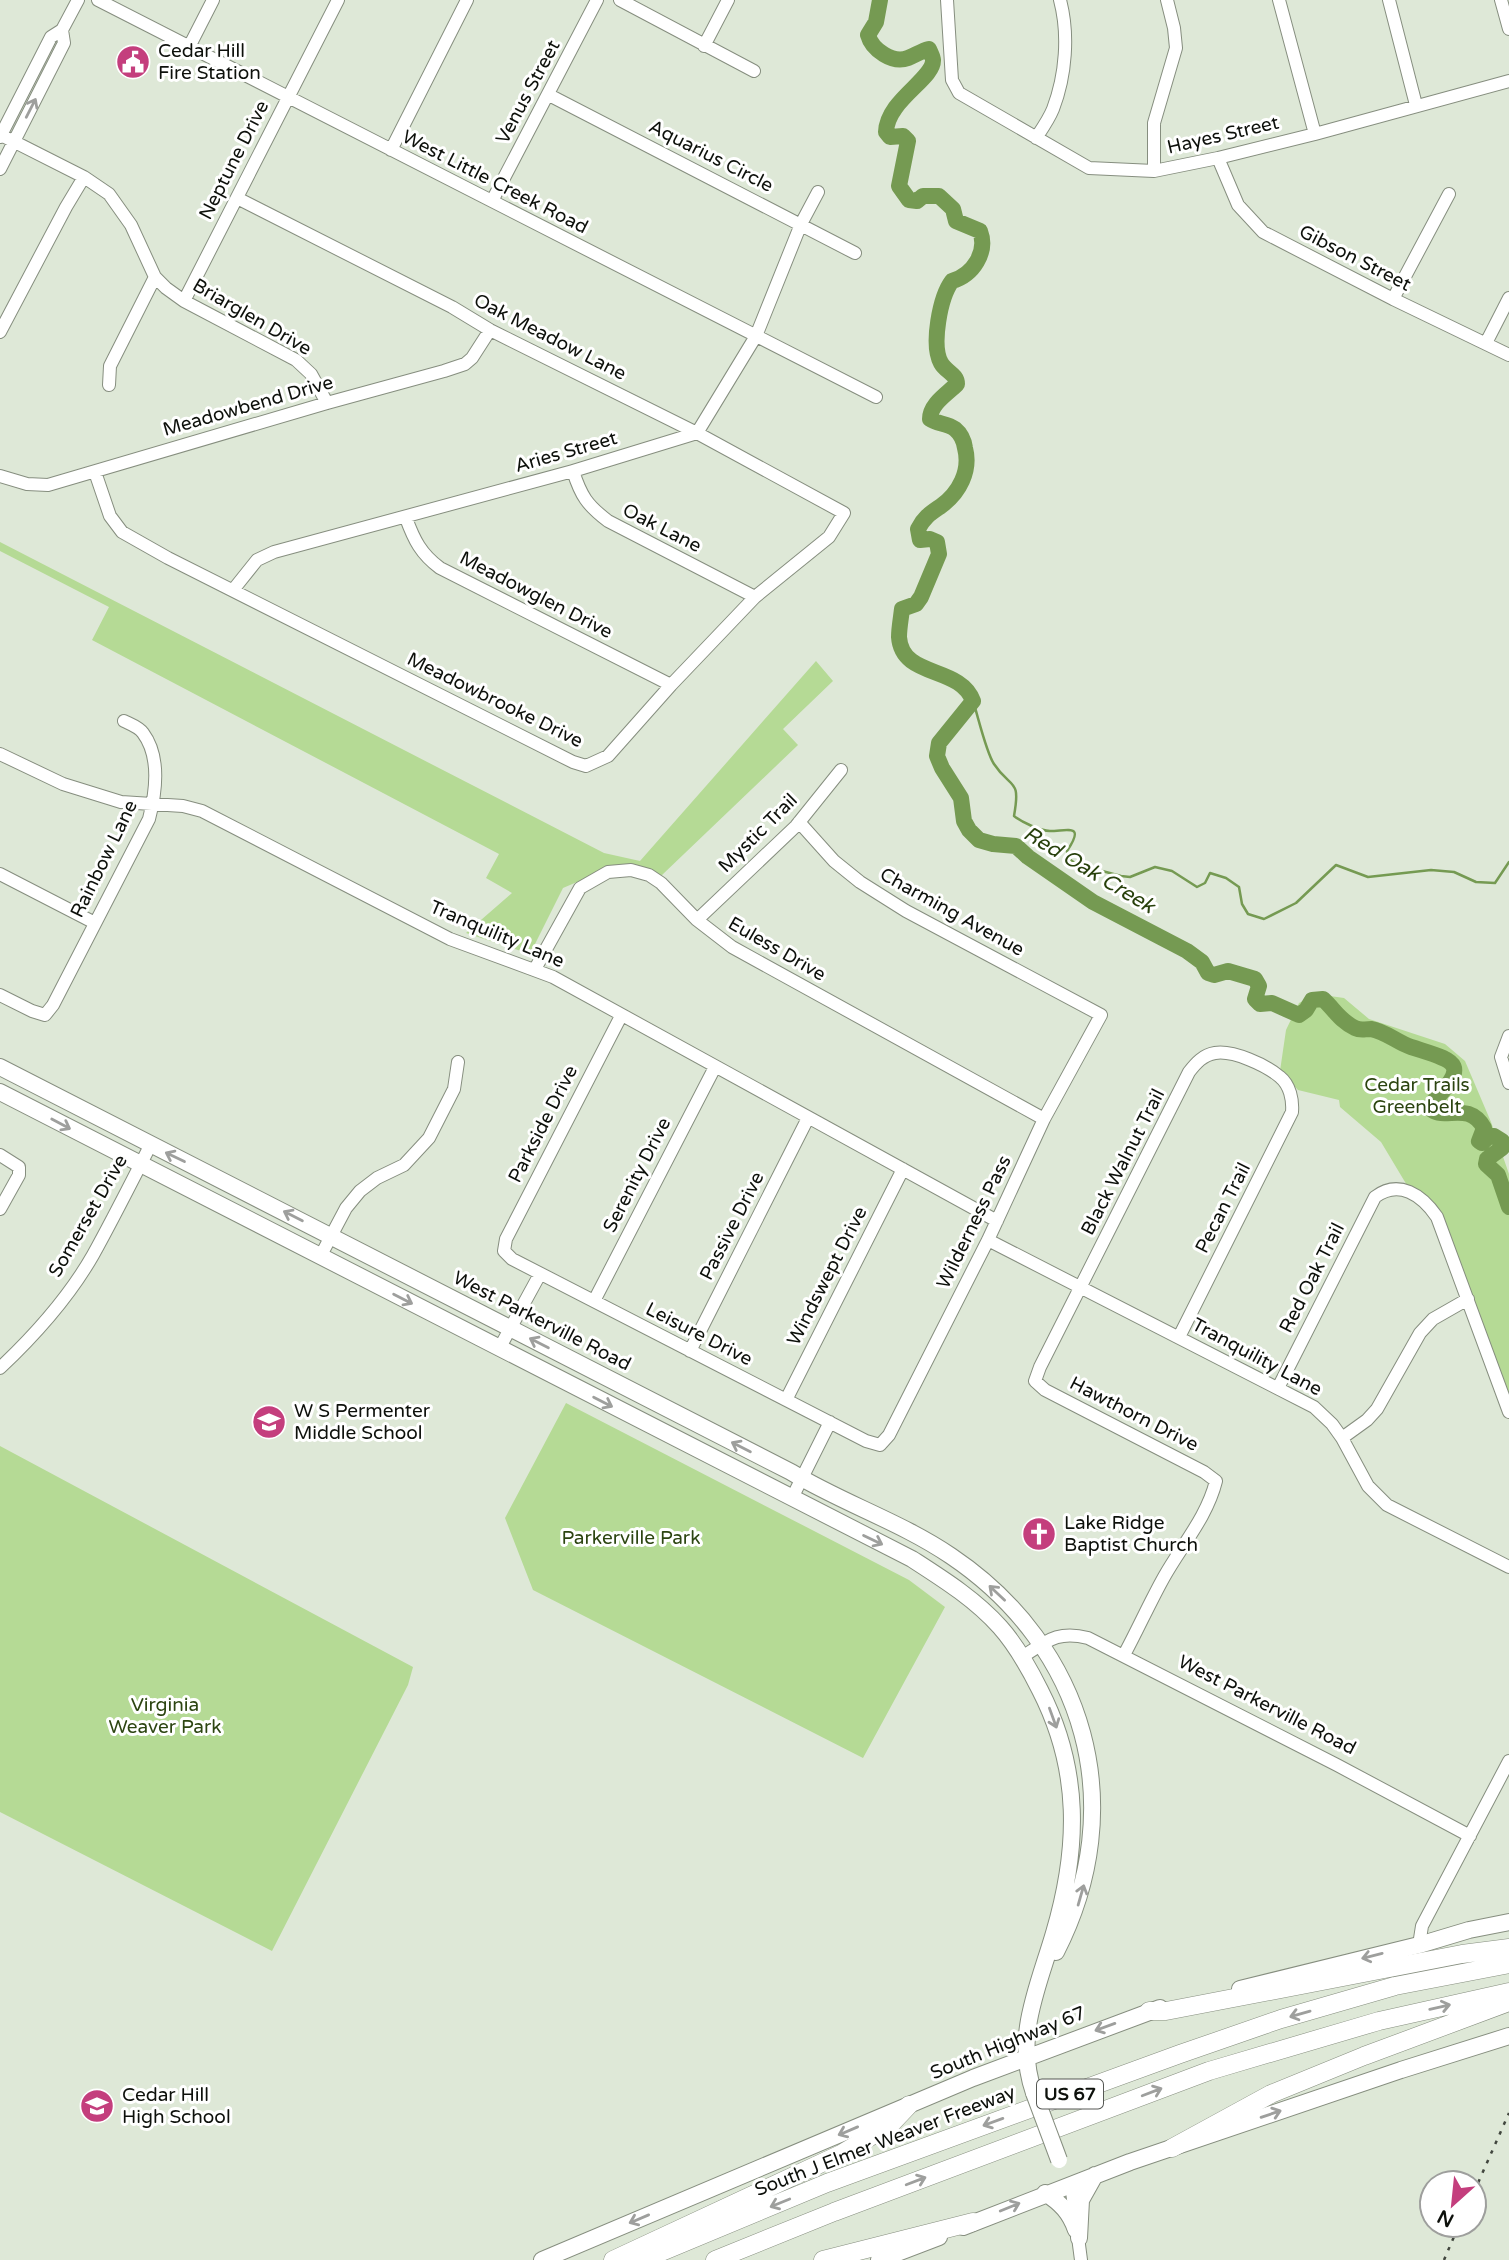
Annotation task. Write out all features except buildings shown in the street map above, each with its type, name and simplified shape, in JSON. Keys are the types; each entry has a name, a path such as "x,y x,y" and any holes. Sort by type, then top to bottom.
{"highway":[{"path":"1149,2011 1166,2011 1462,1954 1509,1948"},
{"name":"South J Elmer Weaver Freeway","path":"642,2260 827,2183 1180,2053 1281,2019 1395,1986 1509,1964"},
{"name":"US 67","path":"715,2260 834,2212 1209,2071 1379,2021 1509,1992"},
{"path":"1172,2148 1271,2094 1509,2002"},
{"path":"612,2260 841,2154 890,2124 909,2105"},
{"path":"823,2260 974,2222"}],"main road":[{"name":"West Parkerville Road","path":"0,1067 923,1539 950,1555 995,1590 1014,1609 1041,1645"},
{"path":"0,1092 912,1559 984,1611 1008,1636 1023,1657 1050,1709 1070,1779 1073,1843 1065,1897 1032,2001 1026,2031 1026,2057 1028,2078 1059,2160 1072,2184"},
{"path":"369,1282 379,1275 393,1276 454,1299"},
{"path":"544,1372 551,1363 564,1364 622,1385"},
{"path":"912,1559 923,1539"},
{"path":"1041,1645 1066,1687 1078,1716 1091,1783 1092,1820 1089,1861 1077,1907 1041,1978"},
{"name":"South Highway 67","path":"542,2260 1026,2057 1149,2011 1509,1922"},
{"path":"879,2260 1095,2175 1401,2070 1509,2036"},
{"path":"1079,2238 1082,2200 1095,2175"},
{"path":"1045,2193 1069,2213 1079,2238"}],"street":[{"path":"1,136 51,37 62,30 78,0"},
{"name":"West Little Creek Road","path":"98,0 876,397"},
{"path":"190,47 213,0"},
{"name":"Neptune Drive","path":"184,301 338,0"},
{"path":"391,150 467,0"},
{"name":"Venus Street","path":"492,201 597,0"},
{"path":"620,0 754,71"},
{"path":"704,46 727,0"},
{"name":"Hayes Street","path":"947,0 952,80 958,93 1088,168 1154,171 1218,158 1509,81"},
{"path":"1036,138 1052,109 1065,54 1065,21 1060,0"},
{"path":"1154,171 1154,123 1176,48 1167,0"},
{"path":"1279,0 1315,134"},
{"path":"1389,0 1416,104"},
{"path":"1501,0 1509,29"},
{"path":"0,169 64,43 62,30"},
{"name":"Aquarius Circle","path":"549,95 855,253"},
{"name":"Briarglen Drive","path":"1,136 84,177 109,194 131,225 155,277 184,301 296,360 311,374 327,403"},
{"name":"Gibson Street","path":"1218,158 1238,205 1263,232 1509,355"},
{"path":"0,332 84,177"},
{"path":"697,433 756,336 801,224 818,192"},
{"path":"1393,299 1449,194"},
{"name":"Oak Meadow Lane","path":"237,198 452,307 490,330 697,433 844,513"},
{"path":"109,384 110,366 155,277"},
{"path":"1486,343 1509,298"},
{"name":"Meadowbend Drive","path":"0,476 27,485 48,485 444,371 472,358 490,330"},
{"name":"Aries Street","path":"233,590 257,560 274,552 406,518 697,433"},
{"name":"Oak Lane","path":"573,471 581,495 594,511 608,522 755,597"},
{"name":"Meadowbrooke Drive","path":"95,472 110,516 122,532 561,757 586,766 608,756 755,597 829,537 844,513"},
{"name":"Meadowglen Drive","path":"406,518 415,544 426,558 440,568 671,685"},
{"name":"Rainbow Lane","path":"0,995 45,1015 53,1005 149,819 156,779 149,745 142,730 124,721"},
{"name":"Tranquility Lane","path":"0,754 63,784 121,802 183,806 202,811 450,939 491,956 535,969 997,1221"},
{"name":"Mystic Trail","path":"697,920 799,822 841,770"},
{"name":"Charming Avenue","path":"799,822 834,861 860,882 905,911 1101,1015"},
{"name":"Euless Drive","path":"535,969 580,888 608,872 631,870 649,875 661,883 697,920 732,947 1044,1119"},
{"path":"0,874 95,923"},
{"name":"Wilderness Pass","path":"880,1445 889,1434 988,1240 1044,1119 1101,1015"},
{"name":"Parkside Drive","path":"504,1251 506,1239 621,1016"},
{"path":"1509,1036 1502,1057 1509,1083"},
{"name":"Black Walnut Trail","path":"1035,1381 1189,1072 1199,1060 1213,1053 1244,1057 1282,1078 1291,1095"},
{"path":"320,1257 330,1236 360,1191 377,1178 404,1165 429,1138 454,1089 458,1062"},
{"name":"Serenity Drive","path":"594,1301 715,1067"},
{"name":"Pecan Trail","path":"1179,1338 1289,1123 1292,1112 1291,1095"},
{"name":"Passive Drive","path":"690,1351 808,1118"},
{"name":"Somerset Drive","path":"0,1368 29,1339 78,1277 92,1256 150,1144"},
{"path":"0,1156 19,1167 19,1175 0,1209"},
{"name":"Windswept Drive","path":"786,1400 903,1169"},
{"name":"Red Oak Trail","path":"1278,1388 1375,1197 1386,1189 1400,1188 1418,1197 1431,1208 1437,1217 1468,1299"},
{"name":"Tranquility Lane","path":"988,1240 1314,1407 1332,1424 1368,1486 1387,1505 1509,1567"},
{"name":"Leisure Drive","path":"504,1251 512,1259 540,1274 866,1441 880,1445"},
{"path":"499,1349 540,1274"},
{"path":"1342,1438 1377,1409 1420,1333 1433,1320 1468,1299 1509,1412"},
{"name":"Hawthorn Drive","path":"1035,1381 1045,1390 1204,1472 1216,1481 1213,1494 1190,1538 1165,1576 1124,1655"},
{"path":"792,1498 830,1422"},
{"name":"West Parkerville Road","path":"1023,1657 1051,1638 1074,1634 1088,1638 1470,1836"},
{"path":"1419,1945 1422,1926 1509,1761"},
{"path":"1072,2184 1081,2260"}],"green space":[{"path":"0,542 604,853 640,861 816,661 833,681 783,729 798,745 662,875 605,870 563,888 530,954 466,933 512,893 486,878 499,854 92,640 109,607 0,551"},
{"name":"Cedar Trails Greenbelt","path":"1316,994 1344,998 1369,1019 1445,1044 1465,1061 1509,1174 1509,1398 1456,1254 1408,1187 1381,1142 1340,1107 1339,1100 1298,1090 1280,1071 1286,1030 1299,1003"},
{"name":"Parkerville Park","path":"566,1403 909,1580 945,1607 863,1758 533,1590 505,1518"},
{"name":"Virginia Weaver Park","path":"0,1446 413,1667 408,1685 272,1951 0,1812"}],"waterway":[{"name":"Red Oak Creek","path":"880,0 876,22 868,35 874,46 896,59 908,58 929,49 933,60 926,75 902,100 888,120 886,132 890,137 903,136 908,141 899,186 909,200 917,201 923,196 939,196 953,209 956,221 980,231 982,239 977,262 966,274 952,281 944,298 938,321 938,355 957,384 936,404 930,419 952,427 961,435 966,457 965,473 953,495 928,516 918,529 920,540 930,539 937,542 939,554 921,597 916,604 902,609 899,634 903,650 910,660 956,682 966,690 973,701 939,743 937,756 961,798 964,821 979,840 1016,846 1093,902 1187,951 1202,962 1208,973 1214,975 1228,971 1255,979 1259,986 1255,999 1260,1004 1272,1003 1299,1015 1312,1000 1323,999 1355,1028 1376,1030 1406,1045 1447,1060 1453,1065 1452,1079 1432,1103 1432,1110 1438,1113 1472,1115 1484,1128 1479,1141 1482,1143 1488,1137 1494,1136 1502,1141 1502,1148 1487,1159 1486,1164 1498,1175 1509,1207"},
{"path":"973,701 991,758 1015,789 1014,816 1041,830 1072,830 1075,836 1067,851 1068,858 1076,864 1130,877 1155,867 1172,871 1197,887 1205,883 1210,873 1226,878 1239,887 1242,904 1248,914 1264,919 1296,903 1336,865 1368,877 1431,870 1454,872 1476,882 1495,883 1509,862"}],"railway":[{"path":"1484,2169 1509,2113"},
{"path":"1444,2260 1453,2239"}],"place":[{"name":"Cedar Hill Fire Station","path":"133,62"},
{"name":"W S Permenter Middle School","path":"269,1422"},
{"name":"Lake Ridge Baptist Church","path":"1039,1534"},
{"name":"Cedar Hill High School","path":"97,2106"}]}
